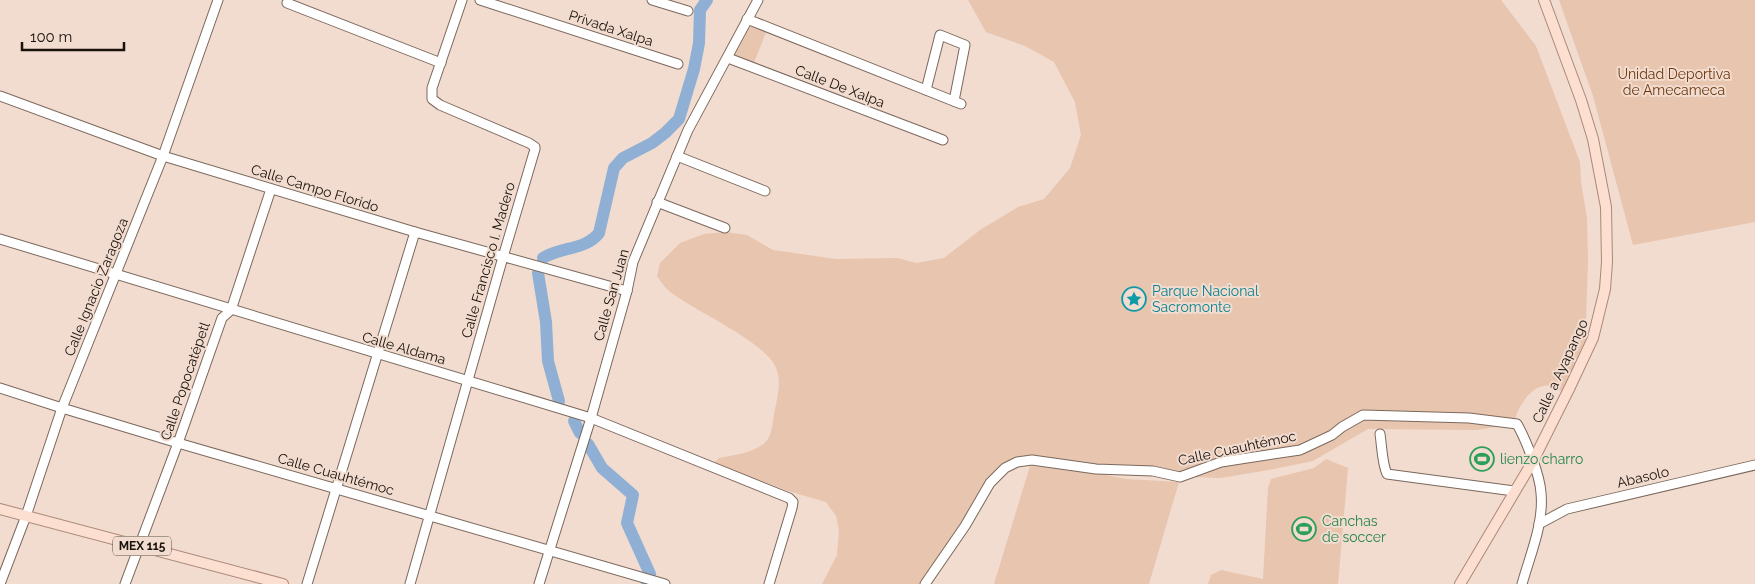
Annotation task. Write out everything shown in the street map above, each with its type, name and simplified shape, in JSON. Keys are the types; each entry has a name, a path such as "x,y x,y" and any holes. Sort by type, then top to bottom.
{"main road":[{"name":"Calle a Ayapango","path":"1533,461 1593,338 1605,289 1607,262 1606,207 1593,140 1581,100 1544,0"},
{"path":"1460,584 1533,461"},
{"name":"MEX 115","path":"0,509 283,584"}],"street":[{"name":"Calle Ignacio Zaragoza","path":"0,584 26,516 62,408 163,156 218,0"},
{"path":"287,3 441,63 462,0"},
{"name":"Privada Xalpa","path":"480,0 678,64"},
{"path":"652,0 688,11"},
{"name":"Calle San Juan","path":"539,584 627,291 632,262 688,130 758,0"},
{"path":"747,19 926,90 957,102 965,45 940,35 926,90"},
{"name":"Calle De Xalpa","path":"728,58 943,140"},
{"name":"Calle Francisco I. Madero","path":"410,584 535,146 440,105 432,99 432,88 441,63"},
{"name":"Calle Campo Florido","path":"0,96 163,156 415,232 627,291"},
{"path":"677,156 765,191"},
{"name":"Calle Popocatépetl","path":"125,584 222,318 231,310 271,189"},
{"path":"658,202 724,228"},
{"path":"307,584 415,232"},
{"name":"Calle Aldama","path":"0,239 590,418 789,498 793,502 769,584"},
{"name":"Calle Cuauhtémoc","path":"0,388 178,443 661,583"},
{"name":"Calle Cuauhtémoc","path":"925,584 965,526 990,483 1005,468 1017,462 1032,460 1096,470 1153,471 1180,476 1221,462 1300,450 1332,435 1364,415 1469,418 1517,424 1533,461"},
{"path":"1380,434 1384,454 1384,467 1387,474 1514,491"},
{"path":"1522,584 1539,524 1541,493 1533,461"},
{"name":"Abasolo","path":"1539,524 1567,509 1755,465"}],"green space":[{"name":"Parque Nacional Sacromonte","path":"968,0 1501,0 1536,46 1580,162 1587,218 1588,259 1585,353 1561,391 1553,386 1545,386 1537,388 1530,393 1524,400 1514,424 1477,430 1368,429 1313,461 1220,478 1127,475 1067,464 1019,463 994,479 927,584 822,584 837,555 839,530 836,516 826,502 788,491 714,463 719,458 759,447 768,439 778,391 779,379 776,368 758,347 667,289 657,276 660,263 680,243 704,234 725,232 747,235 773,250 836,259 898,258 916,263 944,258 980,230 1018,207 1044,199 1070,168 1081,135 1075,102 1054,62 1025,46 986,32"},
{"name":"Unidad Deportiva de Amecameca","path":"1559,0 1755,0 1755,222 1633,245 1593,96"},
{"path":"750,23 767,30 753,65 731,57"},
{"name":"Canchas de soccer","path":"1326,459 1348,468 1338,584 1208,584 1211,575 1221,570 1263,579 1268,488 1271,479 1314,468"},
{"path":"1030,466 1074,469 1127,479 1179,482 1149,584 994,584"}],"waterway":[{"path":"543,258 594,239 599,233 614,168 623,158 652,143 679,119 694,69 699,43 700,10 707,0"},
{"path":"538,273 546,322 548,361 559,401"},
{"path":"574,421 580,433"},
{"path":"588,444 602,468 633,495 627,523 650,574 647,584"}],"place":[{"name":"Parque Nacional Sacromonte","path":"1134,299"},
{"name":"lienzo charro","path":"1482,459"},
{"name":"Canchas de soccer","path":"1304,529"}]}
